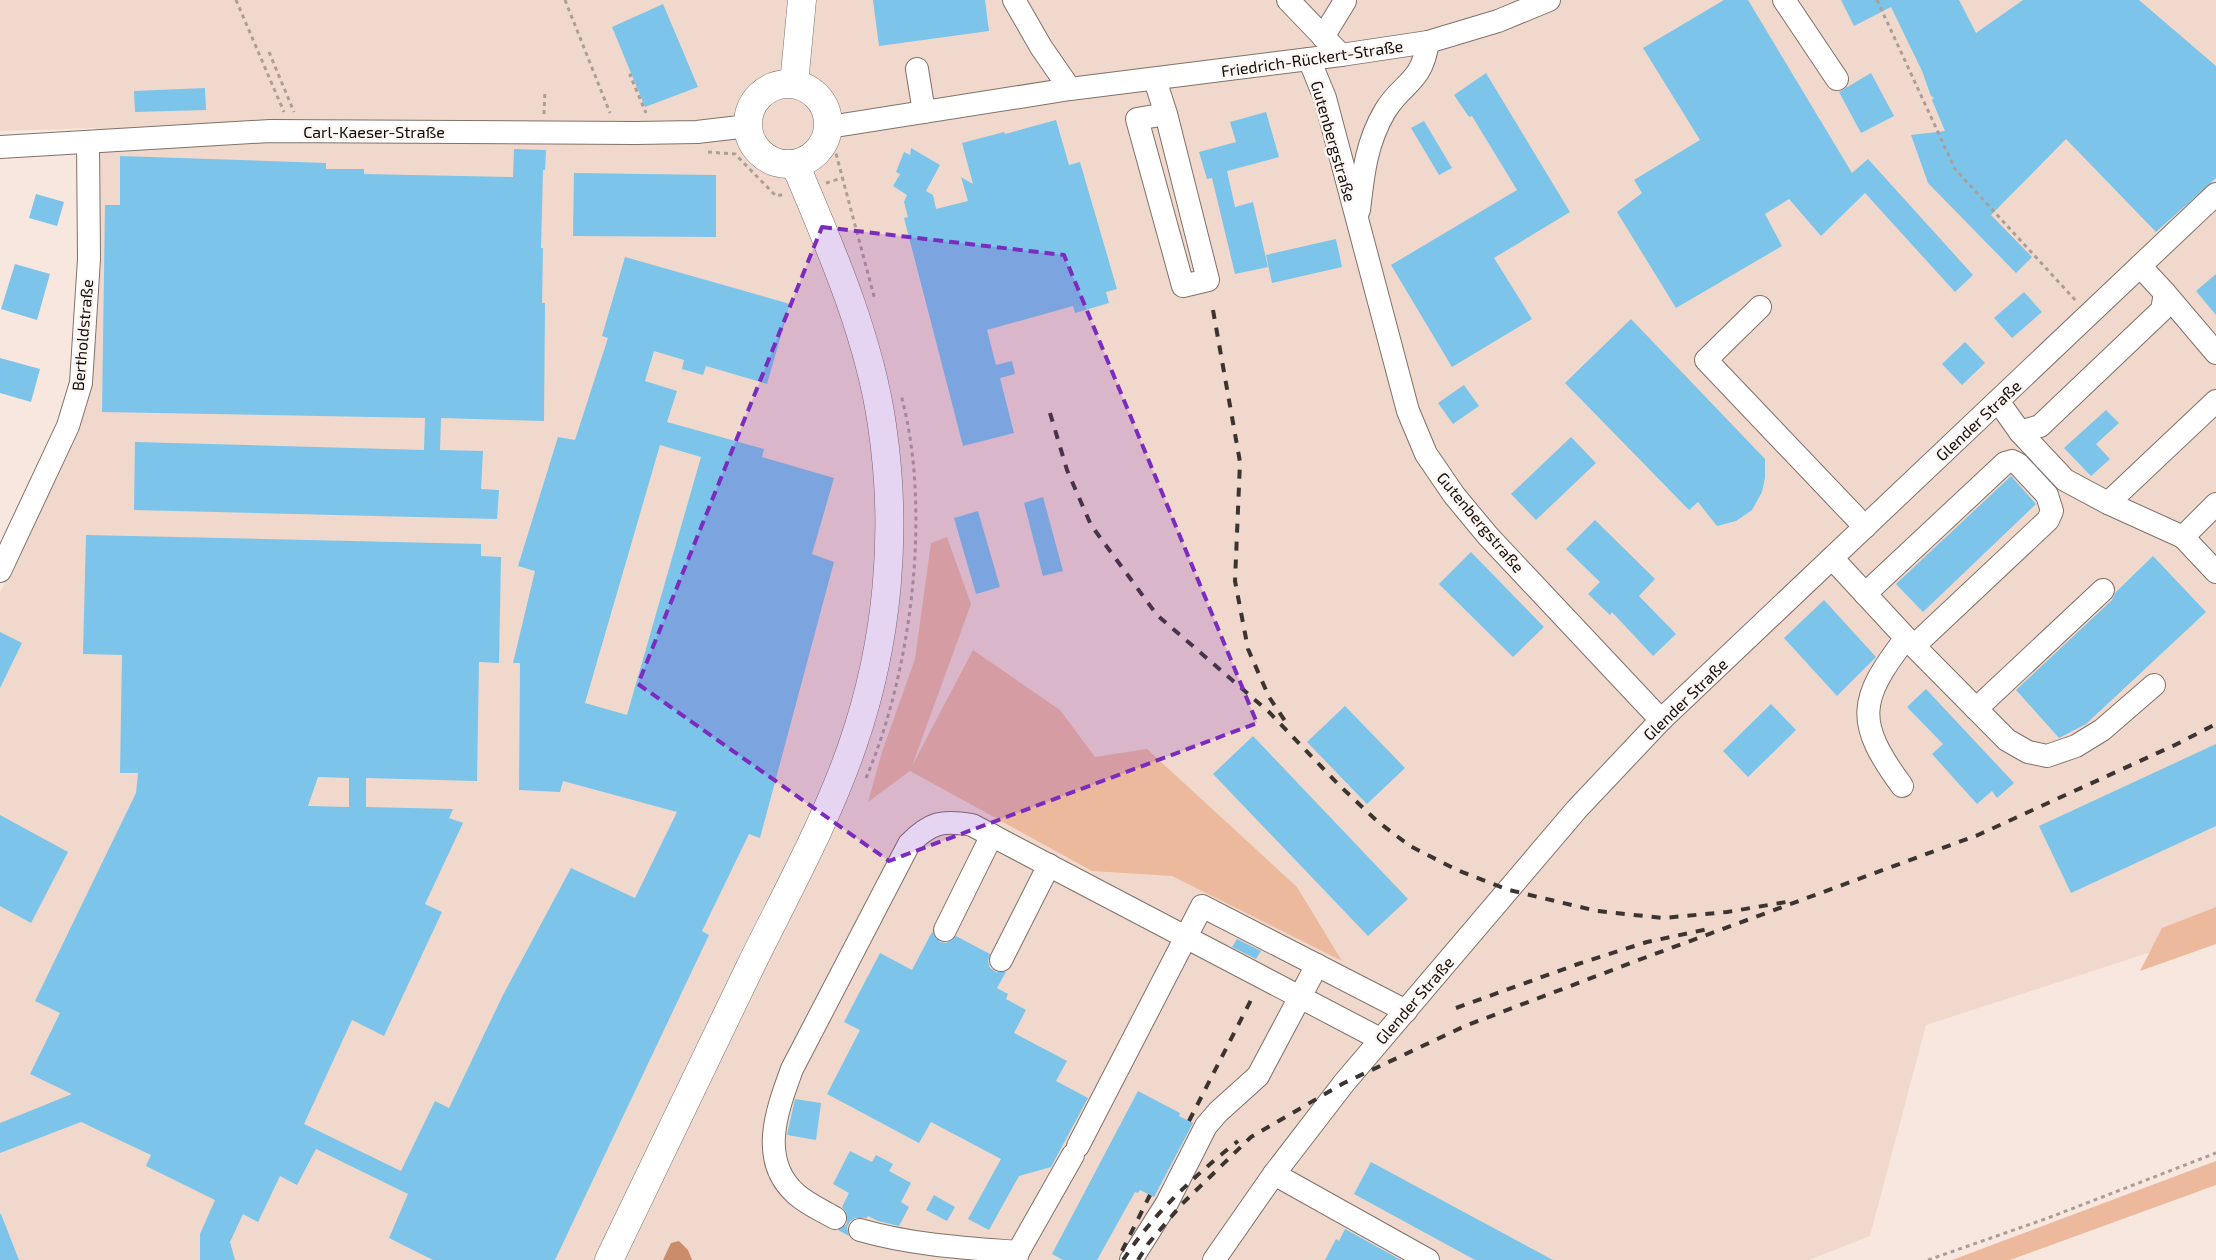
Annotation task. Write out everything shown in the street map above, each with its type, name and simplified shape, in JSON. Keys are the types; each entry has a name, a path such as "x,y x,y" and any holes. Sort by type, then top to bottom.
{"main road":[{"path":"794,84 802,0"},
{"path":"794,84 805,87 818,96 828,115 829,127 826,138 816,154 795,164 784,164 764,156 750,139 749,114 760,95 774,86 794,84"},
{"path":"609,1260 827,808 862,715 877,653 886,604 889,556 889,486 882,425 874,385 851,304 795,164"}],"street":[{"path":"1014,0 1070,89"},
{"path":"1288,0 1341,55"},
{"path":"1323,38 1345,0"},
{"name":"Friedrich-Rückert-Straße","path":"829,127 1070,89 1155,80 1428,42 1498,21 1549,0"},
{"path":"1784,0 1837,79"},
{"name":"Gutenbergstraße","path":"1358,224 1365,159 1369,141 1385,110 1416,76 1424,61 1428,42"},
{"name":"Gutenbergstraße","path":"1309,59 1325,98 1408,412 1426,454 1454,495 1488,536 1661,720"},
{"path":"917,69 924,112"},
{"path":"1155,80 1166,114 1208,280 1183,286 1137,119 1166,114"},
{"name":"Carl-Kaeser-Straße","path":"0,147 270,131 681,132 748,126"},
{"name":"Bertholdstraße","path":"1,565 68,426 81,383 89,259 88,142"},
{"name":"Glender Straße","path":"1214,1260 1274,1174 1380,1039 1578,809 1661,720 2140,266 2214,200"},
{"path":"2140,266 2216,353"},
{"path":"2020,432 2040,426 2162,310 2165,293"},
{"path":"1760,307 1706,360 1865,527"},
{"path":"1998,401 2020,432 2064,480 2108,503 2183,537 2216,572"},
{"path":"2108,503 2216,401"},
{"path":"1865,594 2005,463 2012,461 2024,470 2047,496 2052,511 2048,520 1881,670 1869,697 1867,715 1880,755 1902,786"},
{"path":"2183,537 2216,504"},
{"path":"1832,558 1910,642 2007,740 2028,752 2047,756 2076,746 2102,730 2154,685"},
{"path":"1976,709 2104,590"},
{"path":"835,1218 797,1195 783,1180 774,1160 774,1134 780,1103 792,1069 909,844 925,828 948,821 972,825 1380,1039"},
{"path":"945,930 992,836"},
{"path":"1001,960 1049,865"},
{"path":"860,1230 893,1240 1017,1256 1076,1151 1202,906 1406,1011"},
{"path":"1131,1260 1167,1203 1206,1126 1218,1112 1258,1076 1317,965"},
{"path":"1274,1174 1428,1260"}],"path":[{"path":"236,0 280,108 290,116 296,116 269,52"},
{"path":"565,0 611,116"},
{"path":"1877,0 1956,169 2089,315"},
{"path":"544,118 545,90"},
{"path":"829,127 878,310"},
{"path":"681,132 692,150 735,154 776,196 806,190 842,178"},
{"path":"864,782 879,748 893,702 907,636 914,547 915,500 913,451 901,394"},
{"path":"1928,1260 2048,1218 2216,1153"}],"highlighted area":[{"path":"822,227 1064,255 1257,723 889,861 638,684"}],"shaded area":[{"path":"0,0 2216,0 2216,931 1926,1025 1870,1236 1809,1260 0,1260 0,593 71,442 93,381 100,225 95,128 0,131"},
{"path":"947,537 971,604 912,766 973,650 1060,710 1095,757 1147,749 1297,887 1342,961 1172,876 1092,871 910,771 868,802 882,752 915,659 931,543"},
{"path":"2216,907 2216,944 2140,971 2162,928"},
{"path":"2216,1161 2216,1185 2010,1260 1952,1260"},
{"path":"679,1241 688,1250 692,1260 663,1260 671,1243"}],"building":[{"path":"873,0 985,0 989,31 879,46"},
{"path":"1724,0 1748,0 1852,173 1868,159 1973,275 1955,292 1865,193 1821,236 1789,199 1765,214 1782,246 1676,308 1617,212 1642,193 1634,180 1700,140 1643,48"},
{"path":"1841,0 1959,0 1976,33 2023,0 2139,0 2216,66 2216,178 2156,232 2066,139 1991,215 2032,257 2016,273 1928,183 1911,135 1945,131 1932,100 1934,98 1931,96 1922,71 1891,7 1854,26"},
{"path":"663,4 698,87 645,107 612,27"},
{"path":"1486,73 1570,212 1494,258 1532,319 1452,367 1391,265 1517,190 1472,116 1469,117 1454,95"},
{"path":"1871,73 1894,116 1861,133 1839,92"},
{"path":"205,88 206,110 135,112 134,91"},
{"path":"1266,112 1279,157 1227,171 1235,207 1253,202 1268,267 1235,274 1212,178 1207,179 1199,152 1236,142 1230,122"},
{"path":"1056,120 1069,165 1080,162 1117,289 1106,292 1109,303 1075,313 1073,306 987,330 996,365 1012,361 1015,374 1000,378 1014,433 963,446 904,218 908,217 904,202 907,195 893,186 900,174 896,172 904,152 910,155 911,148 940,165 926,191 933,195 936,209 968,201 961,177 973,184 962,143"},
{"path":"1424,121 1452,168 1439,175 1411,128"},
{"path":"514,149 546,150 545,170 543,170 541,248 543,248 542,303 545,303 544,421 441,418 440,450 483,451 481,489 499,490 497,519 134,510 135,442 424,450 425,418 102,412 105,205 120,205 120,156 326,163 326,169 364,169 364,174 513,177"},
{"path":"574,173 716,175 716,237 573,236"},
{"path":"36,194 64,202 57,226 29,218"},
{"path":"1336,239 1342,267 1272,283 1266,255"},
{"path":"625,257 790,304 767,384 706,366 703,375 682,369 684,360 654,351 645,381 677,391 667,422 764,449 762,457 834,478 812,554 834,562 760,838 749,834 702,931 709,935 555,1260 433,1260 389,1238 408,1194 316,1149 297,1185 280,1176 258,1222 243,1214 230,1242 235,1260 200,1260 200,1234 215,1200 146,1166 151,1155 81,1122 0,1153 0,1123 72,1094 30,1074 60,1013 35,1001 136,793 138,773 120,773 122,655 83,654 86,535 481,544 481,556 501,557 499,663 479,662 477,781 366,778 366,807 453,809 449,818 463,823 425,904 442,912 384,1036 352,1020 304,1124 401,1171 435,1101 449,1108 503,995 571,868 635,898 677,812 563,781 560,792 519,790 520,663 513,663 535,571 518,566 558,437 575,440 608,338 602,336","holes":["660,445 701,457 627,715 585,703","318,777 349,778 349,807 308,806"]},
{"path":"15,264 50,274 37,320 1,309"},
{"path":"2216,274 2216,315 2196,291"},
{"path":"2024,292 2042,312 2012,338 1994,318"},
{"path":"1631,319 1765,459 1765,478 1762,492 1752,510 1736,521 1717,526 1698,502 1689,510 1565,383"},
{"path":"1965,342 1985,363 1962,385 1942,364"},
{"path":"0,358 40,369 31,402 0,393"},
{"path":"1464,385 1479,406 1453,424 1438,403"},
{"path":"2106,410 2119,423 2096,444 2110,459 2091,476 2064,448"},
{"path":"1571,437 1596,463 1536,520 1511,494"},
{"path":"2011,476 2036,504 1923,612 1896,584"},
{"path":"1043,497 1063,571 1043,576 1024,503"},
{"path":"978,511 1000,587 976,594 954,518"},
{"path":"1595,520 1655,579 1639,596 1676,634 1653,656 1612,612 1610,615 1588,594 1600,582 1566,549"},
{"path":"1471,552 1544,627 1513,657 1439,584"},
{"path":"2153,556 2206,612 2086,724 2059,738 2016,690 2112,600 2116,592"},
{"path":"1824,600 1876,657 1837,696 1784,638"},
{"path":"0,632 22,643 0,688"},
{"path":"1926,689 2014,783 1997,798 1992,791 1977,804 1932,754 1943,744 1907,707"},
{"path":"1771,704 1796,730 1748,777 1723,751"},
{"path":"1345,706 1405,768 1367,804 1307,742"},
{"path":"1253,736 1408,899 1368,936 1213,774"},
{"path":"2216,744 2216,826 2071,893 2039,826"},
{"path":"0,815 68,852 31,923 0,906"},
{"path":"932,932 940,942 946,943 956,936 990,954 988,961 990,968 996,972 1006,972 997,988 1008,994 1006,999 1026,1010 1014,1033 1067,1061 1056,1081 1088,1098 1051,1167 1019,1176 989,1230 968,1219 1001,1159 931,1122 919,1143 827,1094 860,1030 844,1022 880,953 912,970"},
{"path":"1237,939 1261,951 1256,959 1232,947"},
{"path":"1138,1091 1180,1113 1179,1116 1193,1123 1154,1197 1140,1190 1138,1193 1135,1192 1097,1260 1063,1260 1052,1254"},
{"path":"795,1099 821,1103 816,1140 787,1135"},
{"path":"850,1151 872,1162 876,1155 893,1164 889,1171 911,1183 901,1202 909,1207 899,1226 878,1221 868,1216 867,1218 856,1218 850,1221 847,1227 849,1236 838,1230 847,1224 846,1212 842,1207 849,1193 833,1184"},
{"path":"1371,1162 1553,1260 1475,1260 1354,1194"},
{"path":"934,1195 955,1207 947,1221 926,1210"},
{"path":"1,1214 19,1260 0,1260"},
{"path":"1345,1229 1401,1260 1325,1260 1336,1239 1339,1241"}],"railway":[{"path":"1213,310 1240,462 1235,581 1248,649 1269,697 1287,724"},
{"path":"1050,413 1067,470 1091,525 1157,615 1269,712 1340,786 1377,821 1410,846 1457,870 1509,890 1597,911 1663,918 1727,912 1786,902"},
{"path":"1138,1260 1148,1244 1182,1204 1251,1137 1344,1083 1465,1026 1978,835 2175,745 2216,724"},
{"path":"1456,1008 1578,964 1647,942 1708,929"},
{"path":"1189,1121 1251,1000"},
{"path":"1123,1260 1161,1211 1206,1168 1238,1141"},
{"path":"1122,1251 1150,1195"}]}
